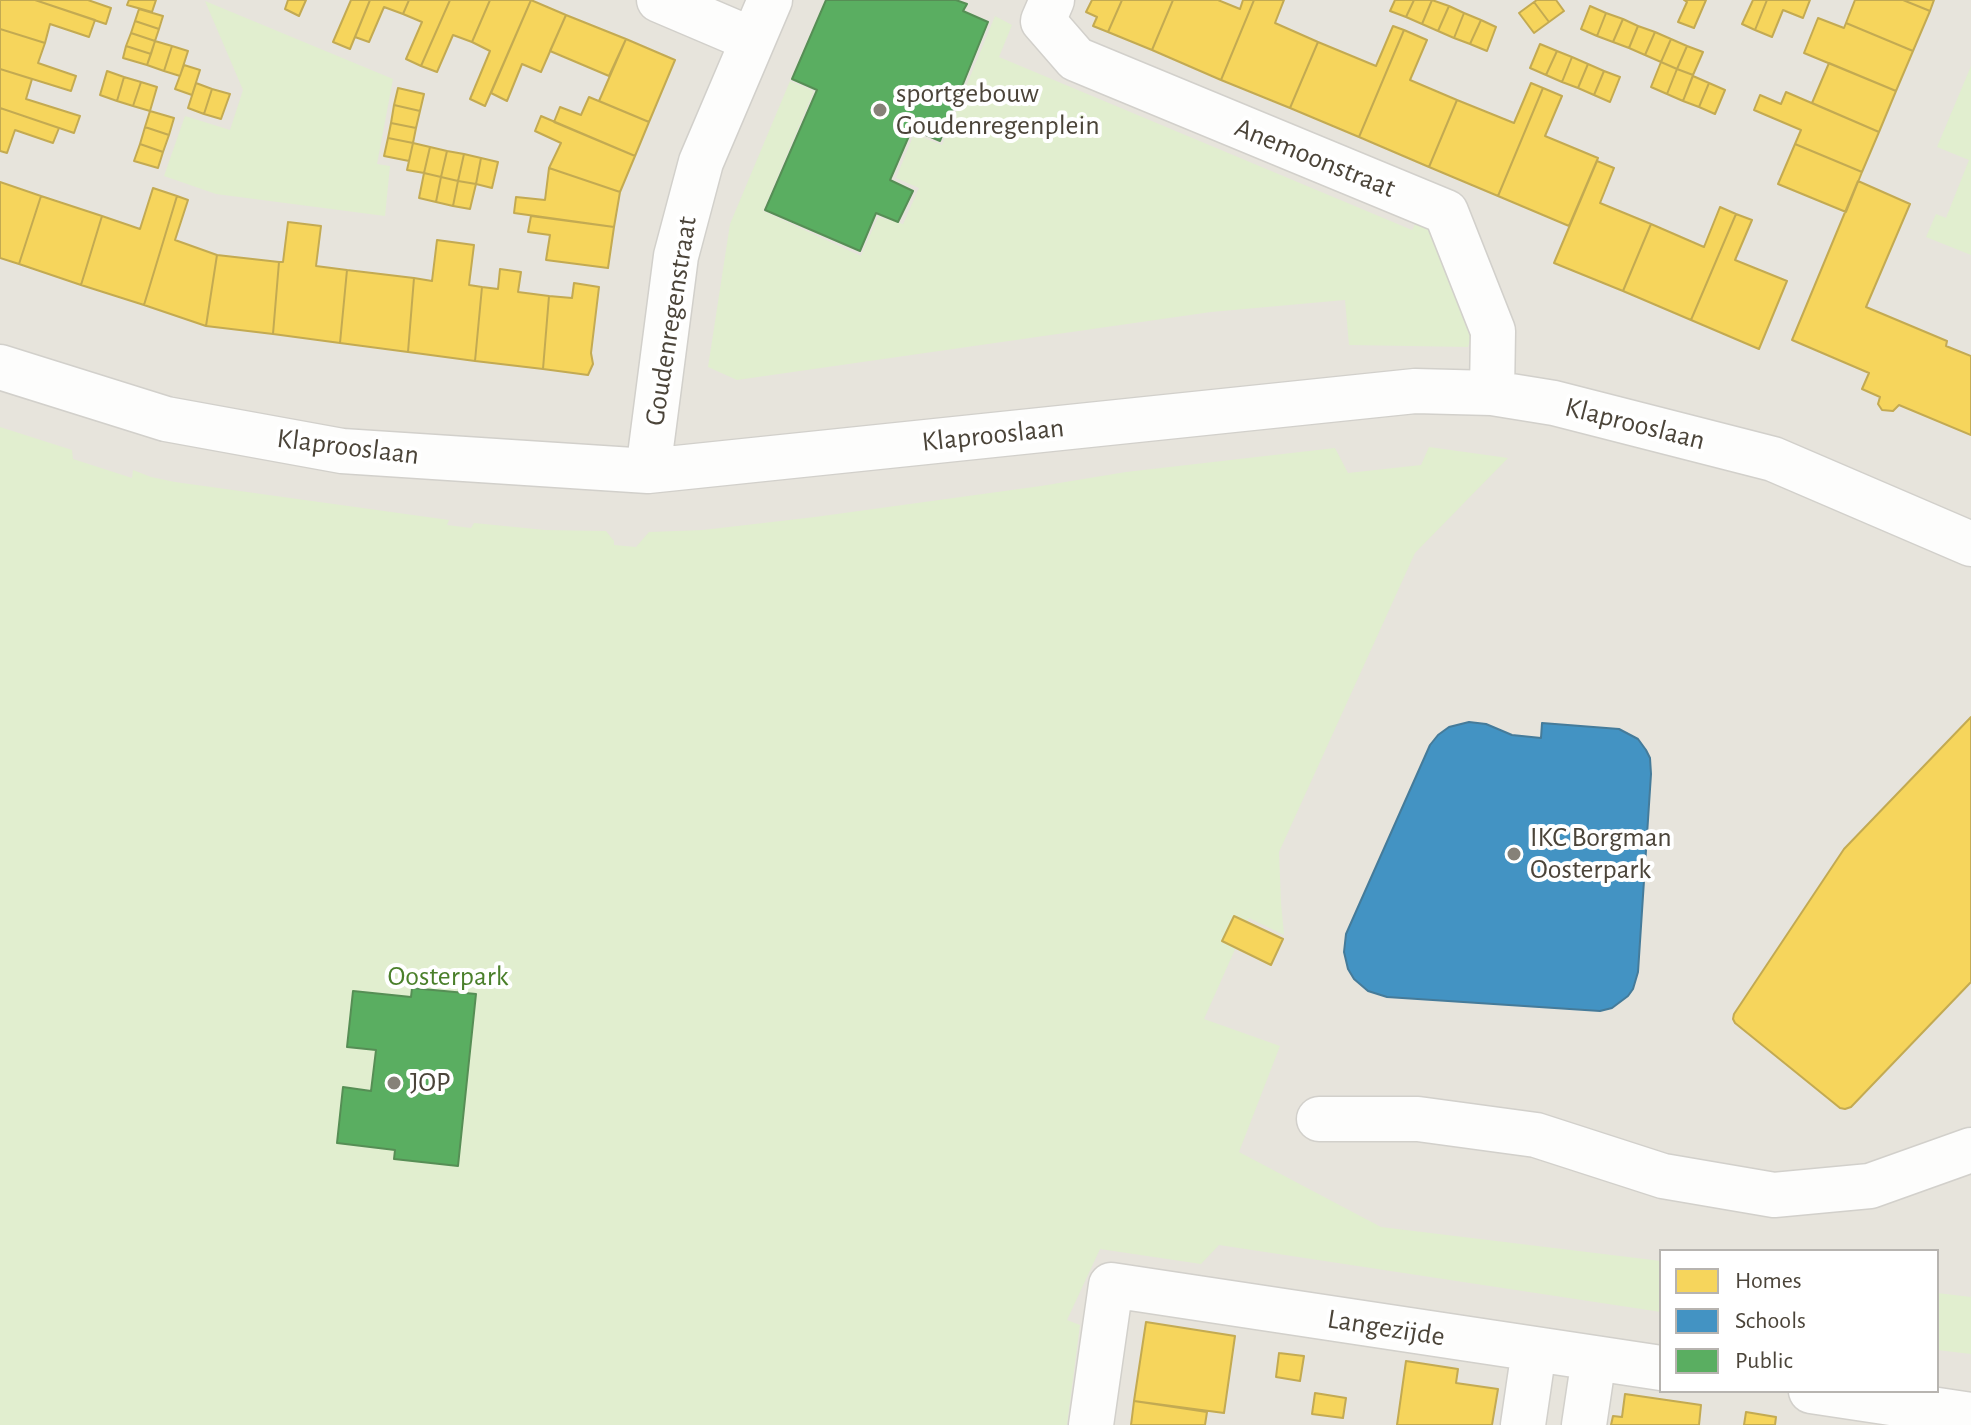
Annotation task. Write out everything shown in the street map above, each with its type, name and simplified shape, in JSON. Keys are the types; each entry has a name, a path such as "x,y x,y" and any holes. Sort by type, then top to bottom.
{"street":[{"path":"659,0 753,40"},
{"name":"Goudenregenstraat","path":"648,471 676,256 701,162 770,0"},
{"name":"Anemoonstraat","path":"1052,0 1043,21 1076,59 1446,212 1493,331 1492,393"},
{"name":"Klaprooslaan","path":"0,367 166,419 342,451 648,471 1415,391 1492,393 1554,403 1773,459 1971,544"},
{"path":"1319,1119 1418,1119 1536,1135 1663,1176 1774,1195 1870,1186 1971,1150"},
{"name":"Langezijde","path":"1091,1425 1111,1285 1659,1368"},
{"path":"1523,1425 1534,1350"},
{"path":"1584,1425 1594,1358"},
{"path":"1804,1425 1810,1393"},
{"path":"1823,1393 1971,1415"}],"shaded area":[{"path":"0,0 1971,0 1971,1425 0,1425"}],"green space":[{"path":"205,1 393,79 377,164 390,166 385,216 216,194 164,176 185,116 230,130 243,90"},
{"path":"995,16 1012,25 999,57 1412,230 1420,215 1439,232 1475,325 1468,347 1349,345 1345,300 1211,312 737,380 708,367 730,224 790,81 814,91 763,211 861,256 878,217 903,224 919,188 896,178 914,134 942,145"},
{"path":"1971,66 1971,255 1926,237 1936,214 1946,218 1969,160 1937,147"},
{"name":"Oosterpark","path":"0,427 72,450 73,459 132,478 133,470 175,482 449,520 447,525 471,528 474,523 545,530 606,531 614,545 636,547 649,532 703,530 815,517 1126,472 1335,448 1348,473 1421,465 1429,447 1508,458 1415,553 1279,852 1284,935 1249,918 1204,1019 1280,1046 1239,1152 1381,1227 1659,1261 1659,1312 1219,1245 1201,1264 1100,1249 1067,1320 1080,1325 1067,1425 0,1425"},
{"path":"1939,1293 1971,1297 1971,1354 1939,1350"}],"building: Homes":[{"path":"0,0 35,0 95,20 89,37 50,24 45,43 0,29"},
{"path":"35,0 88,0 111,8 106,24"},
{"path":"129,0 156,0 152,12 127,5"},
{"path":"288,0 306,0 299,16 285,9"},
{"path":"351,0 370,0 350,49 333,42"},
{"path":"370,0 409,0 403,14 384,7 369,42 355,37"},
{"path":"409,0 450,0 421,66 406,59 422,22 403,14"},
{"path":"450,0 490,0 472,42 453,35 437,72 421,66"},
{"path":"490,0 531,0 485,106 470,99 490,51 472,42"},
{"path":"531,0 566,15 541,72 522,64 507,101 491,93"},
{"path":"1092,0 1122,0 1108,32 1093,26 1097,17 1086,12"},
{"path":"1122,0 1173,0 1152,50 1108,32"},
{"path":"1173,0 1218,0 1240,9 1243,0 1254,0 1221,80 1152,50"},
{"path":"1254,0 1284,0 1275,23 1318,42 1290,108 1221,80"},
{"path":"1395,0 1414,0 1406,17 1390,11"},
{"path":"1414,0 1432,0 1422,24 1406,17"},
{"path":"1432,0 1449,6 1438,31 1422,24"},
{"path":"1556,0 1564,11 1549,22 1534,2"},
{"path":"1684,0 1706,0 1694,28 1678,22 1687,2"},
{"path":"1753,0 1767,0 1755,30 1742,24"},
{"path":"1767,0 1810,0 1803,18 1783,10 1772,37 1755,30"},
{"path":"1855,0 1903,0 1930,11 1913,51 1846,23"},
{"path":"1903,0 1934,0 1930,11"},
{"path":"1534,2 1549,22 1534,33 1519,13"},
{"path":"1449,6 1464,13 1454,38 1438,31"},
{"path":"1590,6 1606,13 1597,36 1581,29"},
{"path":"139,9 163,16 159,29 135,21"},
{"path":"1464,13 1481,20 1470,44 1454,38"},
{"path":"1606,13 1623,19 1613,42 1597,36"},
{"path":"566,15 626,39 609,76 550,51"},
{"path":"1818,18 1844,28 1846,23 1913,51 1896,91 1804,53"},
{"path":"1623,19 1638,26 1629,48 1613,42"},
{"path":"1481,20 1496,27 1487,51 1470,44"},
{"path":"135,21 159,29 155,41 131,33"},
{"path":"1393,26 1404,30 1359,137 1290,108 1318,42 1376,66"},
{"path":"1638,26 1655,32 1645,55 1629,48"},
{"path":"0,29 45,43 38,63 76,76 71,91 0,69"},
{"path":"1404,30 1427,40 1410,80 1457,100 1429,167 1359,137"},
{"path":"1655,32 1671,39 1661,62 1645,55"},
{"path":"131,33 155,41 151,54 126,46"},
{"path":"626,39 675,60 649,122 599,101"},
{"path":"1671,39 1687,46 1677,69 1661,62"},
{"path":"155,41 172,46 164,71 147,65"},
{"path":"1540,44 1557,51 1546,75 1530,68"},
{"path":"126,46 151,54 147,65 123,58"},
{"path":"172,46 188,51 180,76 164,71"},
{"path":"1687,46 1703,52 1693,75 1677,69"},
{"path":"1557,51 1572,57 1562,82 1546,75"},
{"path":"1572,57 1588,64 1578,88 1562,82"},
{"path":"1661,62 1677,69 1667,94 1651,87"},
{"path":"1829,63 1896,91 1879,132 1812,103"},
{"path":"1588,64 1604,71 1594,95 1578,88"},
{"path":"184,65 200,70 192,95 175,89"},
{"path":"0,69 32,79 26,99 80,116 74,133 0,108"},
{"path":"1677,69 1693,75 1683,101 1667,94"},
{"path":"107,71 124,77 117,101 100,95"},
{"path":"1604,71 1620,77 1610,102 1594,95"},
{"path":"1693,76 1709,83 1699,107 1683,101"},
{"path":"124,77 141,82 133,106 117,101"},
{"path":"141,82 157,87 150,111 133,106"},
{"path":"196,83 212,89 204,114 188,108"},
{"path":"1531,83 1543,88 1498,196 1429,167 1457,100 1514,123"},
{"path":"1709,83 1725,90 1715,114 1699,107"},
{"path":"398,88 424,94 420,111 394,105"},
{"path":"1543,88 1562,96 1545,136 1598,158 1569,226 1498,196"},
{"path":"212,89 230,94 221,119 204,114"},
{"path":"1786,92 1879,132 1862,172 1795,144 1801,130 1754,110 1760,95 1781,104"},
{"path":"589,97 649,122 635,156 554,122 560,107 581,115"},
{"path":"394,105 420,111 416,128 391,123"},
{"path":"0,108 59,128 53,143 15,130 7,153 0,151"},
{"path":"150,111 174,118 169,135 145,127"},
{"path":"541,116 635,156 620,192 549,168 561,143 535,131"},
{"path":"391,123 416,128 413,143 388,138"},
{"path":"145,127 169,135 163,152 140,144"},
{"path":"388,138 413,143 409,161 384,156"},
{"path":"413,143 430,147 424,173 407,170"},
{"path":"140,144 163,152 158,168 134,161"},
{"path":"1795,144 1862,172 1846,212 1778,184"},
{"path":"430,147 447,151 441,177 424,173"},
{"path":"447,151 464,154 458,181 441,177"},
{"path":"464,154 481,158 476,184 458,181"},
{"path":"481,158 498,162 492,188 476,184"},
{"path":"1597,161 1614,168 1600,203 1651,224 1623,291 1554,263"},
{"path":"549,168 620,192 614,227 514,213 516,197 545,200"},
{"path":"424,173 441,177 436,202 419,198"},
{"path":"441,177 458,181 453,206 436,202"},
{"path":"458,181 476,184 470,209 453,206"},
{"path":"1858,181 1910,204 1866,307 1947,341 1946,346 1971,356 1971,435 1899,405 1893,411 1882,410 1878,404 1880,397 1862,389 1869,373 1792,340"},
{"path":"0,182 41,196 19,264 0,258"},
{"path":"153,188 177,196 144,305 81,285 102,216 140,229"},
{"path":"41,196 102,216 81,285 19,264"},
{"path":"177,196 188,200 175,240 217,255 206,326 144,305"},
{"path":"1720,207 1736,214 1691,320 1623,291 1651,224 1704,247"},
{"path":"1736,214 1752,220 1735,260 1787,281 1759,349 1691,320"},
{"path":"531,216 614,227 608,268 546,260 550,235 528,232"},
{"path":"288,222 321,226 316,266 347,270 340,343 273,334 279,262 283,262"},
{"path":"437,240 474,245 469,285 482,287 475,361 408,352 414,278 432,281"},
{"path":"217,255 279,262 273,334 206,326"},
{"path":"500,269 521,272 518,292 549,296 543,369 475,361 482,287 498,289"},
{"path":"347,270 414,278 408,352 340,343"},
{"path":"574,283 599,287 591,353 593,364 588,375 543,369 549,296 572,298"},
{"path":"1971,717 1971,982 1851,1107 1840,1108 1735,1023 1734,1014 1844,849"},
{"path":"1234,916 1283,939 1271,965 1222,941"},
{"path":"1146,1322 1235,1336 1224,1413 1134,1401"},
{"path":"1279,1353 1304,1356 1300,1381 1276,1377"},
{"path":"1406,1361 1458,1369 1456,1383 1498,1389 1492,1425 1397,1425"},
{"path":"1315,1393 1346,1398 1343,1418 1312,1414"},
{"path":"1625,1394 1701,1405 1699,1425 1611,1425 1613,1416 1622,1417"},
{"path":"1134,1401 1207,1412 1205,1425 1131,1425"},
{"path":"1746,1412 1776,1417 1775,1425 1744,1425"}],"building: Schools":[{"name":"IKC Borgman Oosterpark","path":"1469,722 1486,724 1512,735 1541,738 1542,723 1619,729 1638,739 1650,758 1638,972 1628,996 1612,1008 1600,1011 1387,997 1368,991 1348,969 1344,952 1346,934 1430,745 1449,727"}],"building: Public":[{"name":"sportgebouw Goudenregenplein","path":"826,0 956,0 967,4 963,11 988,22 940,141 912,129 890,180 913,191 898,222 876,213 860,251 765,210 817,90 792,79"},
{"path":"412,988 476,994 458,1166 394,1159 395,1150 337,1143 343,1087 371,1091 376,1050 347,1047 353,991 411,997"}],"place":[{"name":"sportgebouw Goudenregenplein","path":"880,110"},
{"name":"IKC Borgman Oosterpark","path":"1514,854"},
{"name":"JOP","path":"394,1083"}]}
